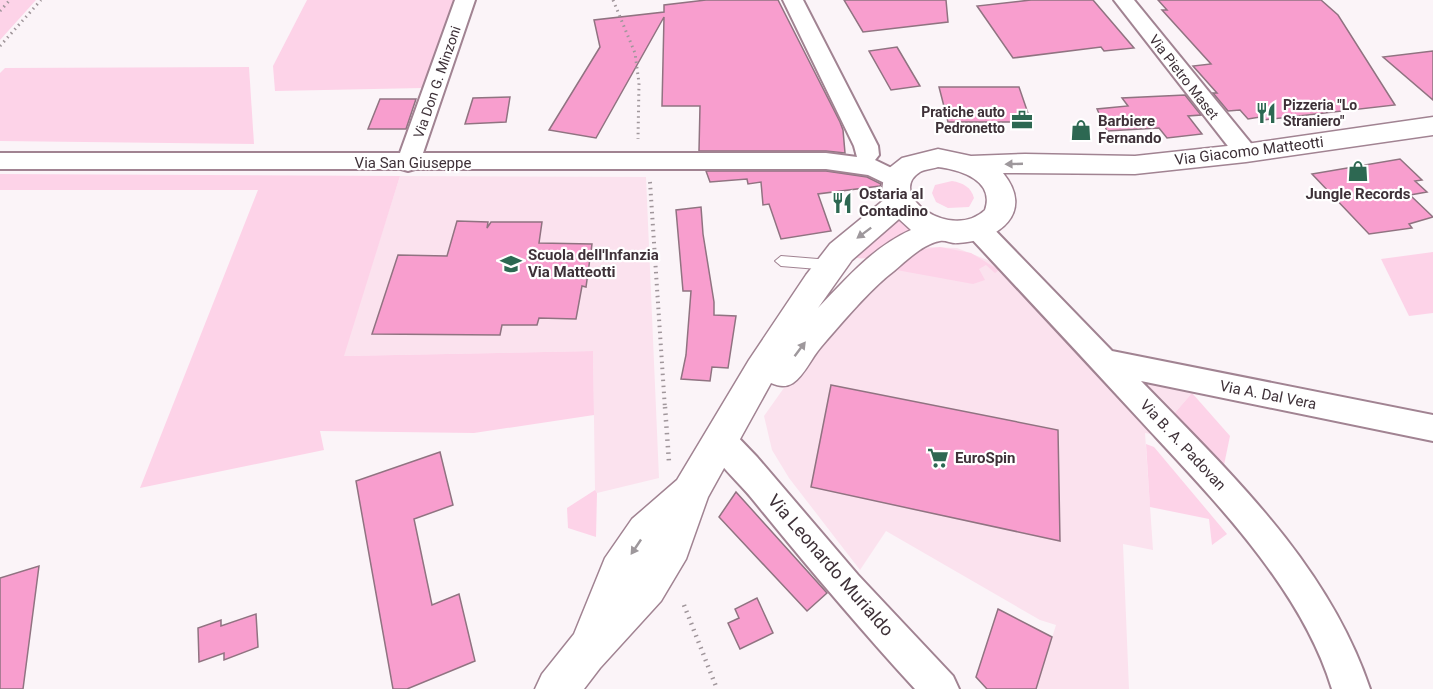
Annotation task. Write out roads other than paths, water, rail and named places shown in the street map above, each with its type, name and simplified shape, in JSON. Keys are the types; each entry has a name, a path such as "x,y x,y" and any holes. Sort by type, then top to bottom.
{"street":[{"name":"Via Don G. Minzoni","path":"408,163 465,0"},
{"path":"793,0 866,146 867,155"},
{"name":"Via Pietro Maset","path":"1124,0 1246,153"},
{"name":"Via Giacomo Matteotti","path":"1050,172 1084,176 1136,165 1246,153 1433,126"},
{"name":"Via San Giuseppe","path":"826,161 867,155 928,159"},
{"path":"722,441 760,370 830,265 898,192 910,166 928,159 949,159 973,165 1050,172"},
{"name":"Via San Giuseppe","path":"0,161 408,163 826,161 874,168 898,192"},
{"path":"898,192 912,218 937,230 965,232 978,229 991,223 1000,213 1002,195 990,176 973,165"},
{"path":"1002,195 1050,172"},
{"name":"Via B. A. Padovan","path":"978,229 1239,504 1276,553 1328,633 1347,671 1351,689"},
{"path":"556,689 585,653 647,587 672,546 680,480 722,441 768,392 809,338 877,267 909,243 937,230"},
{"path":"830,265 877,267"},
{"name":"Via A. Dal Vera","path":"1104,361 1433,428"},
{"name":"Via Leonardo Murialdo","path":"722,441 846,587 940,689"}],"lane":[{"path":"781,261 830,265"}],"place":[{"name":"Pizzeria \"Lo Straniero\"","path":"1266,113"},
{"name":"Pratiche auto Pedronetto","path":"1022,120"},
{"name":"Barbiere Fernando","path":"1081,130"},
{"name":"Jungle Records","path":"1358,171"},
{"name":"Ostaria al Contadino","path":"842,203"},
{"name":"Scuola dell'Infanzia Via Matteotti","path":"511,264"},
{"name":"EuroSpin","path":"938,458"}]}
